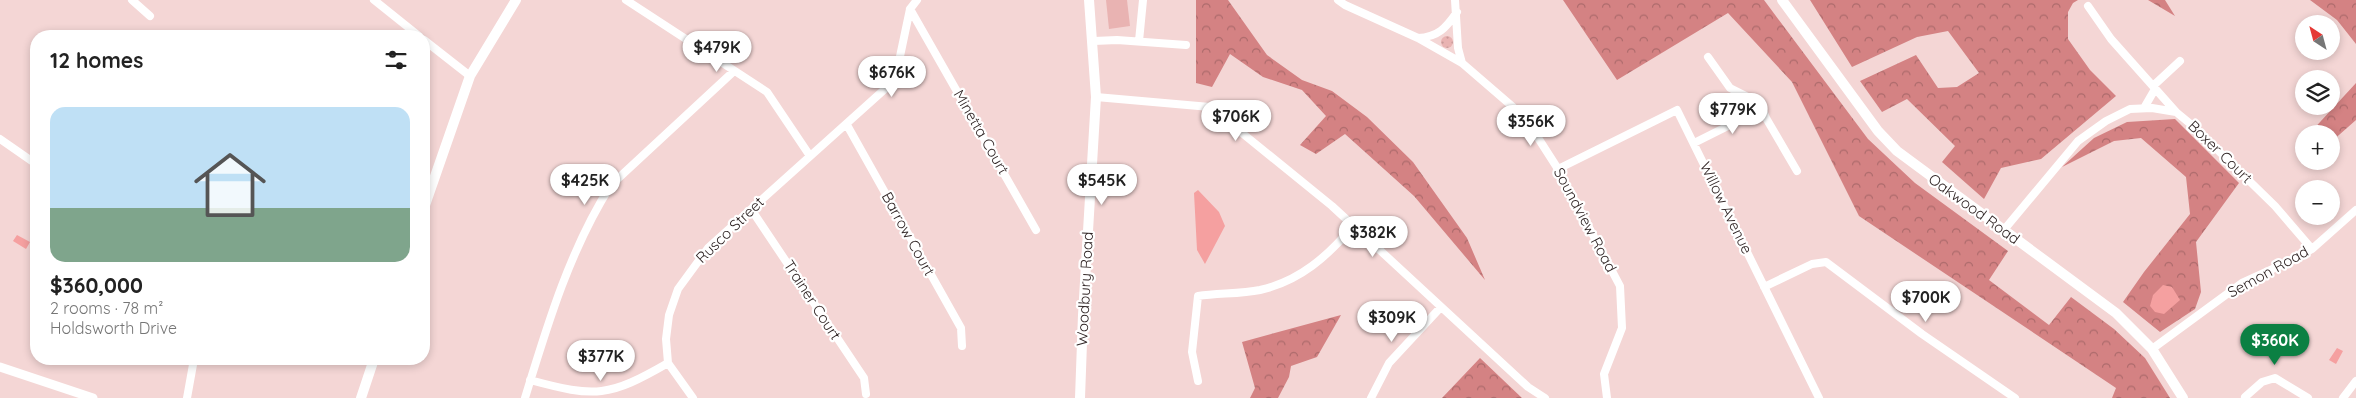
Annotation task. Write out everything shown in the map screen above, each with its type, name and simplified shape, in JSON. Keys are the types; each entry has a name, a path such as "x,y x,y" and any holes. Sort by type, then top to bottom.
{"main road":[{"path":"430,191 470,76 516,0"},
{"name":"Woodbury Road","path":"1080,398 1082,315 1096,97 1094,41 1089,0"},
{"name":"Oakwood Road","path":"1782,0 1878,131 1891,144 1919,169 2116,313 2152,349 2183,398"},
{"path":"361,398 372,365"}],"street":[{"path":"132,0 150,16"},
{"path":"374,0 412,30"},
{"path":"626,0 767,92 810,156"},
{"path":"910,9 917,0"},
{"path":"1139,41 1143,0"},
{"name":"Soundview Road","path":"1338,0 1345,5 1418,38 1462,63 1513,107 1533,130 1558,169 1620,286 1622,328 1604,374 1607,398"},
{"path":"1455,0 1458,48 1462,63"},
{"path":"2088,6 2111,39 2176,112"},
{"name":"Rusco Street","path":"668,363 666,339 669,315 678,289 708,248 895,80 910,9"},
{"name":"Minetta Court","path":"910,9 1036,230"},
{"path":"1418,38 1432,37 1446,28 1457,12"},
{"path":"1094,41 1139,41 1186,45"},
{"path":"430,45 470,76"},
{"path":"1708,57 1730,88 1744,97 1760,103 1766,118 1797,171"},
{"path":"2144,108 2154,88 2180,61"},
{"path":"525,398 564,282 598,205 611,185 734,71"},
{"path":"1096,97 1210,107 1354,225 1440,308 1528,387 1545,398"},
{"path":"1694,143 1726,127 1744,97"},
{"name":"Boxer Court","path":"2003,230 2078,141 2106,121 2130,109 2144,108 2176,112 2236,165 2312,248"},
{"name":"Willow Avenue","path":"1558,169 1677,110 1818,398"},
{"name":"Barrow Court","path":"847,125 961,328 962,346"},
{"path":"0,139 30,160"},
{"name":"Trainer Court","path":"751,209 864,378 866,394"},
{"name":"Semon Road","path":"2152,349 2242,283 2290,261 2312,248 2356,210"},
{"path":"1198,381 1192,352 1198,296 1258,290 1287,282 1314,266 1336,246 1354,225"},
{"path":"1764,287 1812,264 1826,262 1922,334 2015,398"},
{"path":"1372,398 1389,363 1440,308"},
{"path":"530,380 580,394 603,393 623,387 668,363 693,398"},
{"path":"186,398 193,365"},
{"path":"0,368 93,398"},
{"path":"2245,397 2262,382 2275,378 2308,398"},
{"path":"2343,398 2356,381"}],"shaded area":[{"path":"1106,0 1127,0 1130,26 1109,29"},
{"path":"1445,36 1449,36 1453,42 1449,48 1445,48 1441,44 1441,40"},
{"path":"1198,190 1219,212 1225,226 1205,264 1197,250 1194,193"},
{"path":"17,235 30,242 26,249 13,241"},
{"path":"2163,285 2172,287 2180,300 2164,314 2155,312 2150,306 2153,295"},
{"path":"2337,348 2343,351 2336,364 2329,360"}],"green space":[{"path":"1196,0 1228,0 1267,55 1302,80 1332,91 1367,117 1413,162 1467,238 1485,280 1414,196 1345,134 1316,154 1300,145 1326,116 1302,90 1263,77 1230,54 1212,87 1196,83"},
{"path":"1563,0 1764,0 1868,139 1915,183 2008,251 1989,280 2049,325 2071,297 2114,329 2145,358 2170,398 2112,398 2116,388 1859,216 1792,82 1728,13 1617,80"},
{"path":"1810,0 2078,0 2073,3 2068,12 2068,39 2090,70 2116,96 2041,159 2001,168 1984,199 1942,162 1955,146 1907,99 1882,112 1860,81 1916,55 1938,88 1957,87 1979,73 1948,31 1917,37 1852,67"},
{"path":"2148,0 2165,0 2175,16"},
{"path":"2310,0 2356,0 2356,44 2340,24 2340,15 2330,15"},
{"path":"2356,83 2356,120 2340,134 2340,125 2317,125 2327,115 2340,115 2340,100"},
{"path":"2175,119 2239,183 2196,242 2201,292 2195,309 2160,332 2123,302 2190,214 2186,177 2141,138 2114,141 2062,167 2094,138 2127,122"},
{"path":"1341,315 1317,357 1291,366 1289,377 1278,398 1250,398 1255,388 1242,342"},
{"path":"1480,358 1522,398 1442,398"}]}
